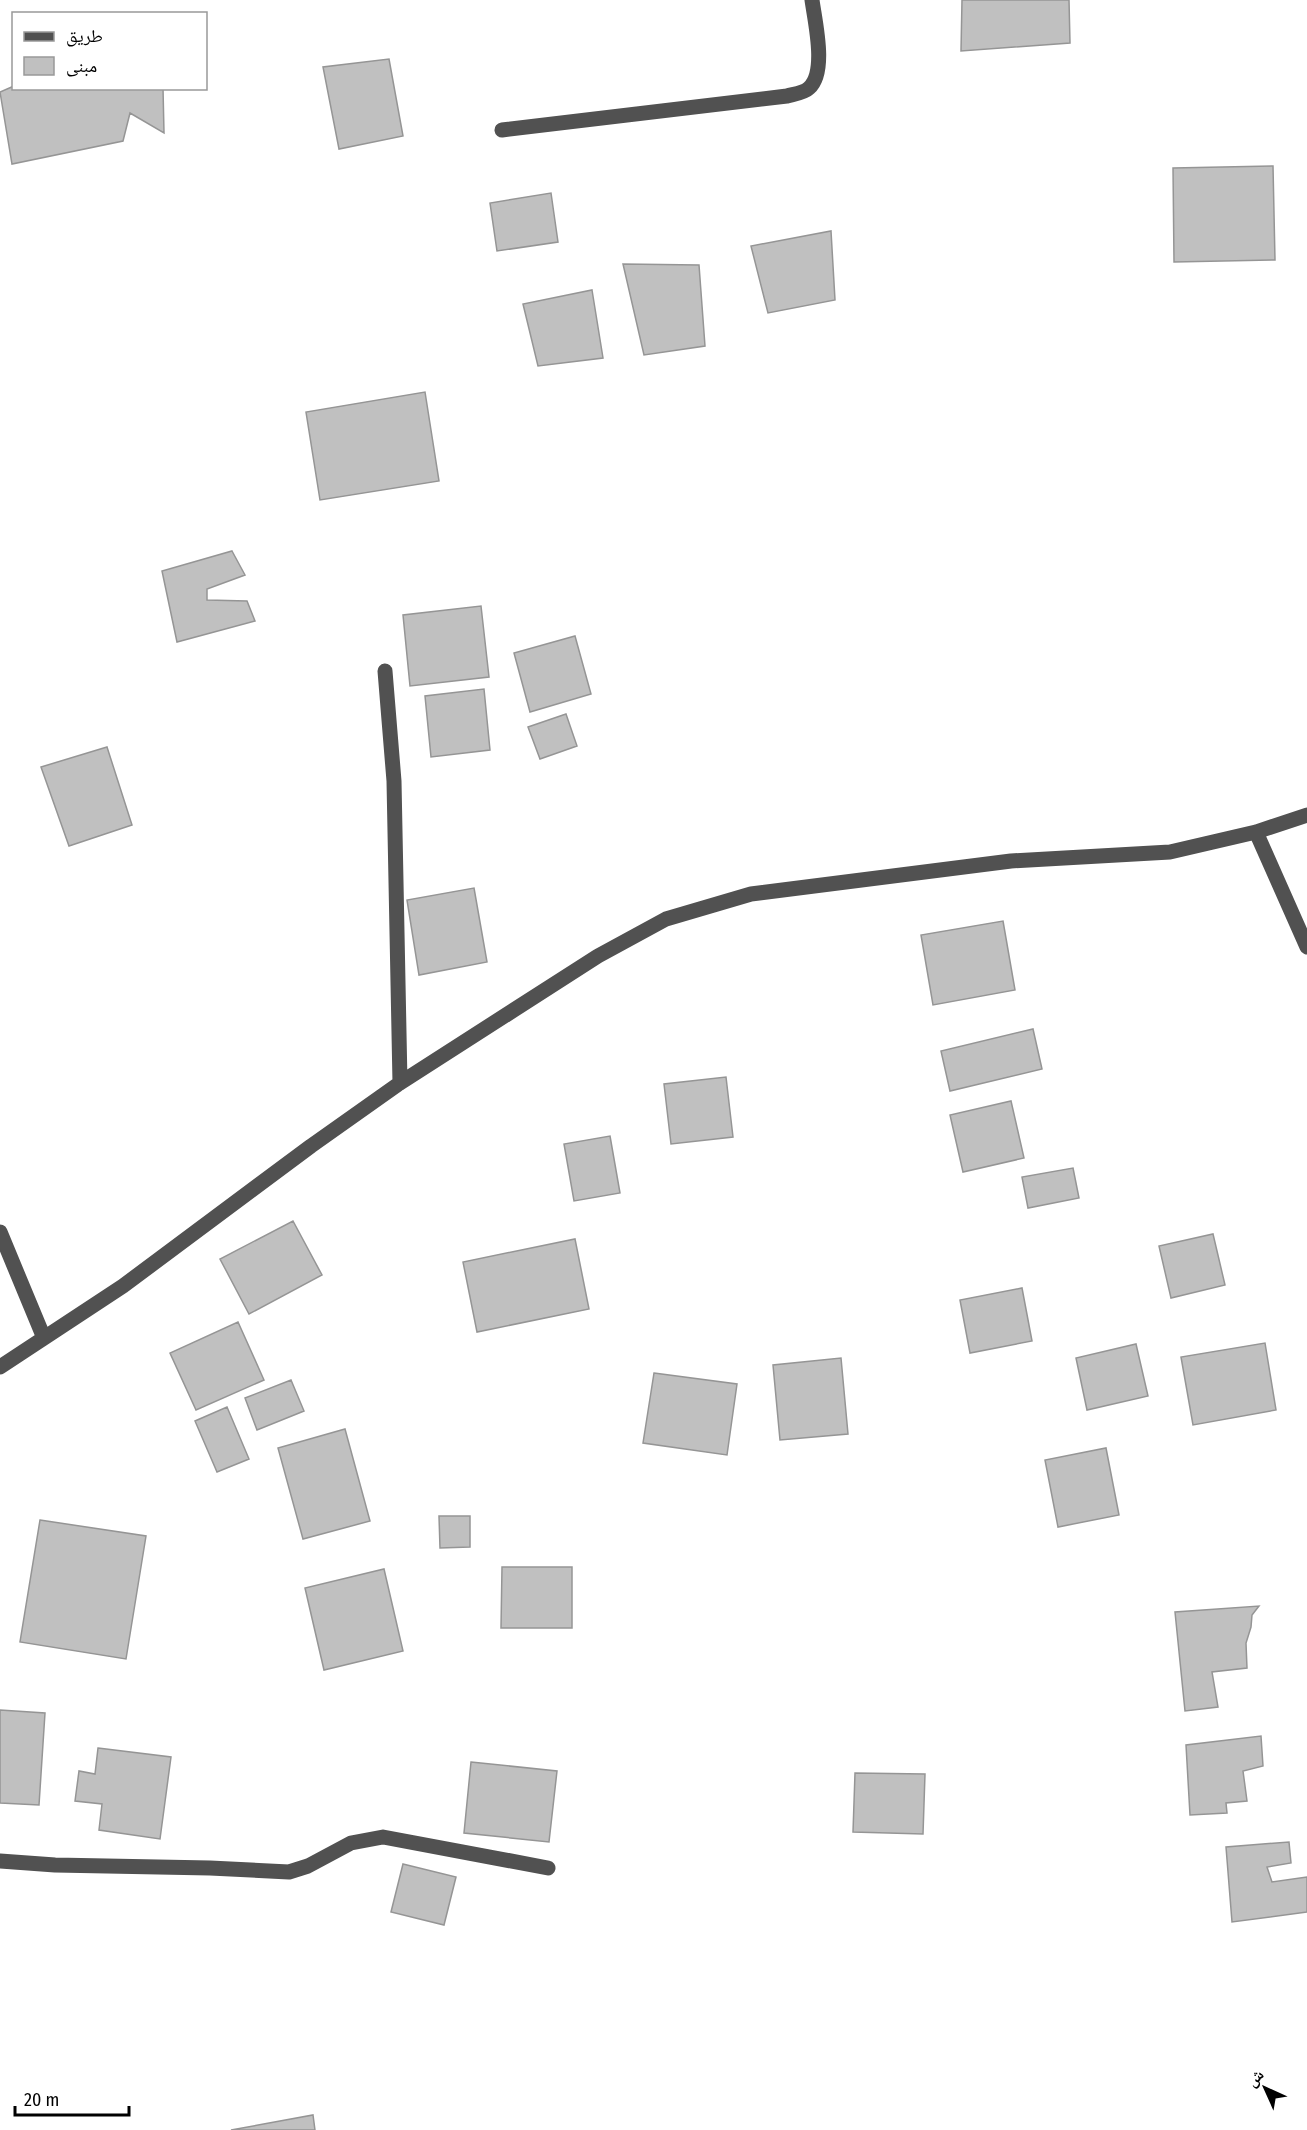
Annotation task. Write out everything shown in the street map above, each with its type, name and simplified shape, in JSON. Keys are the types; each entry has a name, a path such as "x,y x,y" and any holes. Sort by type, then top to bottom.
{"street":[{"path":"502,130 787,96 808,90 816,80 819,56 812,0"},
{"path":"385,671 394,781 400,1083"},
{"path":"0,1367 123,1286 400,1083 598,956 666,919 751,894 1011,861 1170,852 1256,832 1307,815"},
{"path":"1256,832 1307,947"},
{"path":"0,1232 44,1338"},
{"path":"0,1861 55,1865 289,1872 308,1866 351,1843 383,1837 548,1868"}],"building":[{"path":"962,0 1069,0 1070,43 961,51"},
{"path":"389,59 403,136 339,149 323,67"},
{"path":"12,87 12,90 163,90 164,133 130,113 123,141 12,164 0,92"},
{"path":"1273,166 1275,260 1174,262 1173,168"},
{"path":"551,193 558,242 497,251 490,203"},
{"path":"831,231 835,300 768,313 751,246"},
{"path":"623,264 699,265 705,346 644,355"},
{"path":"592,290 603,358 538,366 523,304"},
{"path":"425,392 439,481 320,500 306,412"},
{"path":"232,551 245,575 207,589 207,600 247,601 255,621 177,642 162,571"},
{"path":"481,606 489,677 410,686 403,615"},
{"path":"575,636 591,694 530,712 514,653"},
{"path":"484,689 490,750 431,757 425,696"},
{"path":"566,714 577,746 540,759 528,727"},
{"path":"107,747 132,825 69,846 41,767"},
{"path":"474,888 487,962 419,975 407,900"},
{"path":"1003,921 1015,990 933,1005 921,935"},
{"path":"1033,1029 1042,1069 950,1091 941,1051"},
{"path":"726,1077 733,1137 671,1144 664,1084"},
{"path":"1011,1101 1024,1158 963,1172 950,1115"},
{"path":"610,1136 620,1193 574,1201 564,1144"},
{"path":"1073,1168 1079,1198 1028,1208 1022,1177"},
{"path":"293,1221 322,1275 249,1314 220,1259"},
{"path":"1213,1234 1225,1285 1171,1298 1159,1246"},
{"path":"575,1239 589,1309 477,1332 463,1262"},
{"path":"1022,1288 1032,1341 970,1353 960,1300"},
{"path":"238,1322 264,1380 196,1410 170,1353"},
{"path":"1265,1343 1276,1410 1193,1425 1181,1357"},
{"path":"1136,1344 1148,1396 1087,1410 1076,1358"},
{"path":"841,1358 848,1434 780,1440 773,1365"},
{"path":"654,1373 737,1384 727,1455 643,1443"},
{"path":"291,1380 304,1411 257,1430 245,1398"},
{"path":"227,1407 249,1459 217,1472 195,1421"},
{"path":"345,1429 370,1521 303,1539 278,1448"},
{"path":"1106,1448 1119,1515 1058,1527 1045,1460"},
{"path":"439,1516 470,1516 470,1547 440,1548"},
{"path":"40,1520 146,1536 126,1659 20,1642"},
{"path":"502,1567 572,1567 572,1628 501,1628"},
{"path":"384,1569 403,1651 324,1670 305,1588"},
{"path":"1259,1606 1252,1615 1246,1643 1247,1668 1212,1672 1218,1707 1185,1711 1175,1612"},
{"path":"0,1710 45,1713 39,1805 0,1803"},
{"path":"1261,1736 1263,1766 1243,1771 1247,1801 1226,1803 1227,1813 1190,1815 1186,1745"},
{"path":"98,1748 171,1757 160,1839 99,1830 102,1804 75,1801 79,1771 95,1774"},
{"path":"471,1762 557,1771 549,1842 464,1833"},
{"path":"855,1773 925,1774 923,1834 853,1832"},
{"path":"1289,1842 1291,1863 1267,1867 1272,1882 1307,1877 1307,1912 1232,1922 1226,1847"},
{"path":"403,1864 456,1877 444,1925 391,1912"},
{"path":"313,2115 315,2130 231,2130"}]}
